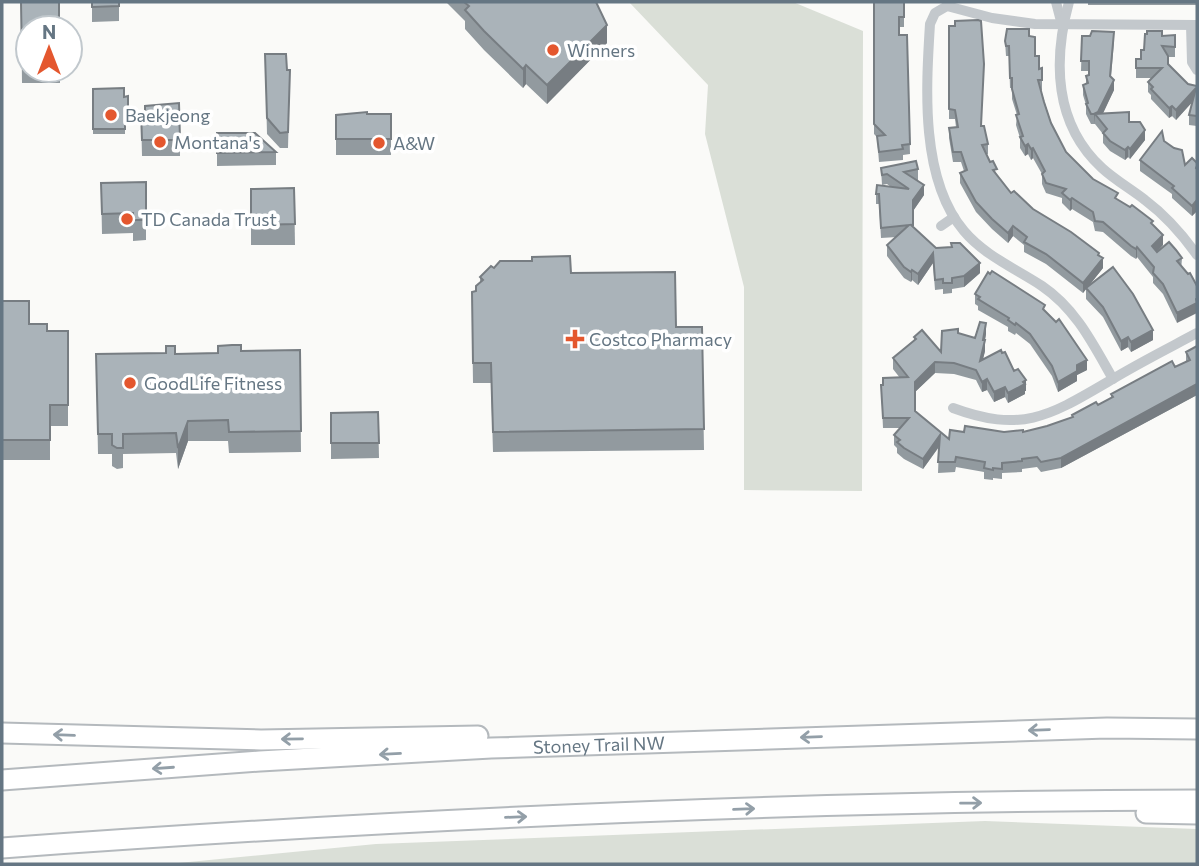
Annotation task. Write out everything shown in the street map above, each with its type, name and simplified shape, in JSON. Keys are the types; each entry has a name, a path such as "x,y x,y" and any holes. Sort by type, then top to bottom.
{"highway":[{"path":"1107,728 1162,720 1197,719"},
{"name":"Stoney Trail NW","path":"2,780 301,759 727,740 1107,728 1197,729"},
{"path":"2,733 261,740 600,732 727,740"},
{"path":"2,848 448,820 833,806 1197,800"},
{"path":"1038,801 1062,811 1197,814"},
{"path":"2,861 257,839 425,829 448,820"}],"street":[{"path":"1056,2 1062,25 1061,90 1073,132 1100,167 1163,215 1197,255"},
{"path":"1062,25 1069,2"},
{"path":"1113,379 1079,320 1063,303 1043,287 990,254 965,232 954,217 937,182 929,132 930,24 935,13 947,6 992,18 1035,24 1194,25 1192,62 1197,70"},
{"path":"941,226 954,217"},
{"path":"953,408 979,417 1019,420 1038,417 1070,405 1197,333"}],"shaded area":[{"path":"629,2 793,2 863,31 862,491 744,490 744,287 705,134 708,85"},
{"path":"985,821 1197,829 1197,864 168,864 376,844"}],"building":[{"path":"21,2 59,2 59,14 21,14"},
{"path":"92,2 119,2 119,6 92,7"},
{"name":"Winners","path":"464,2 596,2 607,25 547,85 526,65 523,69 484,31 465,10 469,6"},
{"path":"874,2 904,2 904,17 899,17 899,35 907,35 910,144 902,145 903,149 879,152 877,136 885,135 874,124"},
{"path":"955,21 981,21 984,64 981,126 984,126 988,144 982,145 990,162 993,161 997,169 993,170 1011,193 1014,191 1033,209 1071,232 1103,258 1083,283 1046,254 1024,242 1027,237 1013,226 1008,233 992,219 976,202 960,173 967,170 961,152 953,152 949,128 958,127 955,110 949,109 949,26 955,26"},
{"path":"1007,29 1029,29 1029,36 1035,37 1035,56 1039,56 1039,69 1042,68 1042,80 1038,80 1051,123 1066,152 1093,179 1118,193 1115,198 1130,207 1132,205 1153,221 1151,223 1163,235 1152,246 1157,252 1169,242 1176,250 1182,258 1177,261 1190,273 1197,286 1197,303 1177,313 1163,284 1153,273 1154,267 1137,247 1136,249 1131,246 1103,222 1095,221 1093,212 1062,193 1066,189 1046,183 1042,174 1045,171 1033,148 1028,144 1025,146 1020,137 1023,136 1016,115 1019,114 1010,78 1009,46 1006,46 1005,41"},
{"path":"1092,31 1114,32 1110,76 1114,80 1098,112 1094,114 1091,114 1086,104 1088,103 1083,85 1088,83 1086,76 1089,75 1089,61 1081,61 1082,36 1090,36"},
{"path":"1147,31 1162,31 1162,36 1175,35 1175,47 1162,46 1168,56 1168,64 1188,84 1197,86 1197,116 1189,115 1196,88 1176,110 1172,106 1169,108 1148,82 1162,68 1136,68 1136,59 1141,59"},
{"path":"265,54 286,54 287,70 290,70 288,132 280,133 267,118"},
{"name":"Baekjeong","path":"124,88 124,97 128,96 125,129 93,129 93,89"},
{"path":"179,103 180,140 142,140 141,113 145,113 145,106"},
{"path":"367,112 391,114 391,139 336,139 336,115"},
{"path":"1129,112 1129,122 1140,122 1145,130 1130,149 1128,147 1125,150 1103,133 1107,129 1095,114"},
{"path":"1162,131 1164,141 1182,150 1185,165 1192,158 1197,163 1197,200 1192,206 1172,188 1174,186 1140,160"},
{"path":"217,133 255,133 276,152 217,153"},
{"path":"916,161 918,169 904,172 924,185 913,200 911,225 936,248 952,247 951,243 960,243 980,263 964,276 952,278 952,283 943,283 943,279 935,280 933,253 918,274 904,267 887,245 909,225 881,228 877,185 909,189 887,174 882,175 881,168"},
{"path":"146,182 146,220 133,220 133,213 102,214 101,183"},
{"path":"294,188 295,224 251,225 251,189"},
{"path":"570,256 571,273 675,272 676,327 702,327 704,429 493,432 491,363 473,363 472,292 476,291 476,286 483,280 480,277 500,261 532,261 532,257"},
{"path":"1113,267 1133,294 1153,330 1131,342 1128,337 1121,341 1103,307 1086,288"},
{"path":"992,271 1045,305 1043,309 1056,322 1059,319 1087,360 1077,365 1077,371 1058,382 1052,366 1030,334 978,299 980,297 975,294 988,272 990,274"},
{"path":"2,301 29,301 29,324 47,324 47,331 68,331 68,405 50,405 50,440 2,440"},
{"path":"980,322 986,323 980,361 1001,350 1002,353 1005,352 1014,371 1018,369 1026,380 1023,382 1025,384 1008,393 1005,387 994,392 987,379 982,382 976,370 954,363 935,362 915,382 915,411 949,439 950,430 964,432 965,426 1023,432 1073,417 1072,415 1096,402 1098,405 1113,397 1111,394 1172,361 1175,367 1190,360 1186,352 1197,346 1197,384 1061,458 1041,462 1037,457 1022,459 1002,463 1002,469 993,470 984,468 985,462 956,457 955,462 938,462 940,435 923,459 904,448 894,435 909,418 883,418 883,378 908,377 893,358 916,339 914,337 922,330 941,352 942,331 958,329 958,333 975,338"},
{"path":"241,345 241,351 300,350 301,431 229,432 228,420 188,421 178,448 176,433 123,434 123,448 112,445 112,434 98,434 96,354 166,353 166,346 175,346 175,354 218,353 218,346"},
{"path":"378,412 379,443 331,443 331,413"}],"place":[{"name":"Winners","path":"553,50"},
{"name":"Baekjeong","path":"111,115"},
{"name":"Montana's","path":"160,142"},
{"name":"A&W","path":"379,143"},
{"name":"TD Canada Trust","path":"127,219"},
{"name":"Costco Pharmacy","path":"575,339"},
{"name":"GoodLife Fitness","path":"130,383"}]}
